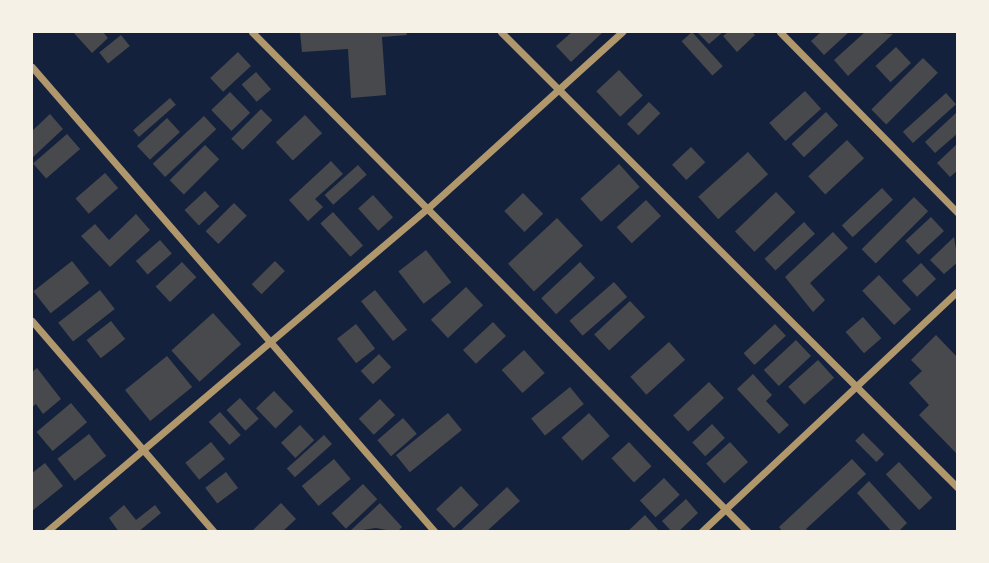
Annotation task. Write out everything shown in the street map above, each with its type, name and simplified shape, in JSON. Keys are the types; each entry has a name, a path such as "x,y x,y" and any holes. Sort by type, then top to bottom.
{"street":[{"path":"252,32 429,207 748,531"},
{"path":"501,32 857,384 957,488"},
{"path":"46,531 271,344 429,207 557,88 622,32"},
{"path":"780,32 957,212"},
{"path":"32,67 435,531"},
{"path":"701,531 957,291"},
{"path":"32,321 214,531"}],"building":[{"path":"73,32 103,32 108,38 92,53"},
{"path":"300,32 406,32 407,35 382,37 386,95 351,98 348,49 302,52"},
{"path":"572,32 602,33 571,62 556,46"},
{"path":"692,32 723,66 712,76 682,41"},
{"path":"697,32 723,32 709,44"},
{"path":"728,32 752,32 755,35 737,52 723,36"},
{"path":"821,32 849,32 824,55 811,41"},
{"path":"865,32 893,34 848,76 834,60"},
{"path":"121,35 130,46 108,64 99,53"},
{"path":"896,47 911,63 891,82 876,66"},
{"path":"238,52 251,66 223,92 210,78"},
{"path":"923,58 938,73 886,124 871,110"},
{"path":"619,70 643,96 620,117 596,91"},
{"path":"256,72 271,89 257,102 242,84"},
{"path":"805,91 821,109 785,141 769,123"},
{"path":"230,92 250,113 231,131 211,110"},
{"path":"946,93 956,104 913,143 903,132"},
{"path":"170,98 176,105 139,137 133,130"},
{"path":"649,102 660,113 638,135 627,124"},
{"path":"261,109 272,120 243,150 231,139"},
{"path":"958,111 958,133 935,153 925,142"},
{"path":"826,112 838,125 804,157 792,144"},
{"path":"50,114 63,129 32,158 32,131"},
{"path":"305,115 322,133 293,161 276,142"},
{"path":"204,116 216,129 165,177 153,164"},
{"path":"167,118 180,132 150,160 137,146"},
{"path":"67,134 80,149 46,179 33,164"},
{"path":"847,140 864,158 825,194 808,176"},
{"path":"958,143 958,170 950,177 937,163"},
{"path":"205,145 219,159 184,194 170,180"},
{"path":"691,147 705,162 686,180 672,165"},
{"path":"748,152 768,174 718,219 698,197"},
{"path":"331,161 343,174 315,199 323,207 308,221 289,200"},
{"path":"619,164 640,187 601,222 580,199"},
{"path":"358,165 367,175 333,205 325,195"},
{"path":"105,173 118,188 89,214 76,199"},
{"path":"882,188 893,200 853,237 842,226"},
{"path":"205,191 219,206 199,225 185,210"},
{"path":"776,192 795,212 754,252 735,232"},
{"path":"523,193 543,214 524,232 504,211"},
{"path":"373,195 393,217 378,231 358,208"},
{"path":"914,197 928,211 876,263 862,249"},
{"path":"646,200 661,216 632,243 617,227"},
{"path":"234,203 247,216 218,244 206,231"},
{"path":"333,212 363,245 350,257 320,223"},
{"path":"136,214 150,230 110,267 81,236 95,224 109,240"},
{"path":"931,217 944,231 918,255 905,241"},
{"path":"557,218 583,246 534,291 508,264"},
{"path":"804,222 815,234 775,271 765,259"},
{"path":"833,232 848,248 810,283 825,300 813,312 785,277"},
{"path":"954,237 958,262 944,274 930,260"},
{"path":"160,240 172,254 148,275 136,261"},
{"path":"426,250 451,282 424,304 398,272"},
{"path":"72,261 89,283 51,313 33,291"},
{"path":"275,261 285,271 262,294 252,284"},
{"path":"182,262 196,277 170,302 156,287"},
{"path":"580,262 595,278 556,314 541,298"},
{"path":"921,263 936,279 917,297 902,281"},
{"path":"879,275 911,309 894,325 862,291"},
{"path":"614,282 627,297 583,336 569,321"},
{"path":"466,287 483,305 448,338 431,320"},
{"path":"100,290 115,309 73,342 58,323"},
{"path":"375,290 407,330 393,341 361,301"},
{"path":"630,301 645,317 609,351 594,334"},
{"path":"213,313 241,344 199,382 171,350"},
{"path":"863,317 881,338 864,353 846,332"},
{"path":"111,321 125,339 101,358 87,340"},
{"path":"493,322 506,336 476,364 463,350"},
{"path":"356,324 375,348 356,363 337,339"},
{"path":"775,324 786,336 754,365 744,353"},
{"path":"936,335 958,358 958,455 919,415 929,405 909,383 922,371 911,360"},
{"path":"796,340 811,356 779,386 764,370"},
{"path":"669,342 685,360 646,395 630,377"},
{"path":"524,350 545,373 522,393 502,370"},
{"path":"379,354 391,367 373,384 361,371"},
{"path":"167,356 192,387 150,421 125,390"},
{"path":"818,360 834,378 804,405 788,387"},
{"path":"37,368 61,399 43,414 36,404 32,407 32,372"},
{"path":"753,374 772,395 766,401 789,425 779,434 737,389"},
{"path":"709,382 724,398 688,432 673,415"},
{"path":"570,387 584,404 545,436 531,418"},
{"path":"274,391 293,411 275,429 256,408"},
{"path":"240,398 259,419 245,431 227,410"},
{"path":"380,399 395,415 374,435 359,419"},
{"path":"71,403 87,422 53,451 37,432"},
{"path":"220,412 241,435 230,445 209,422"},
{"path":"448,413 462,430 410,472 396,455"},
{"path":"589,413 610,436 582,461 562,438"},
{"path":"403,418 417,434 391,456 377,440"},
{"path":"712,424 725,438 705,456 692,442"},
{"path":"300,425 314,440 295,458 281,443"},
{"path":"863,433 884,454 876,462 855,441"},
{"path":"89,434 106,456 75,481 57,459"},
{"path":"324,435 332,444 295,477 287,468"},
{"path":"211,442 225,459 199,480 185,463"},
{"path":"629,442 652,466 634,483 611,458"},
{"path":"730,442 748,462 724,483 706,463"},
{"path":"334,459 351,479 319,506 302,486"},
{"path":"852,459 866,474 806,529 809,532 783,532 779,527"},
{"path":"899,462 932,498 919,510 886,474"},
{"path":"45,463 63,486 32,511 32,473"},
{"path":"226,472 238,488 217,504 205,488"},
{"path":"664,478 680,495 656,517 640,501"},
{"path":"869,481 907,523 898,532 892,532 857,493"},
{"path":"363,484 377,499 346,529 332,513"},
{"path":"461,486 479,505 454,528 436,509"},
{"path":"507,487 520,501 486,532 459,532"},
{"path":"686,499 698,513 678,532 672,532 662,521"},
{"path":"281,503 296,519 282,532 251,532"},
{"path":"380,503 402,527 397,532 376,528 349,532"},
{"path":"124,505 136,520 155,505 161,513 138,532 119,532 109,518"},
{"path":"645,515 660,532 627,532"}]}
